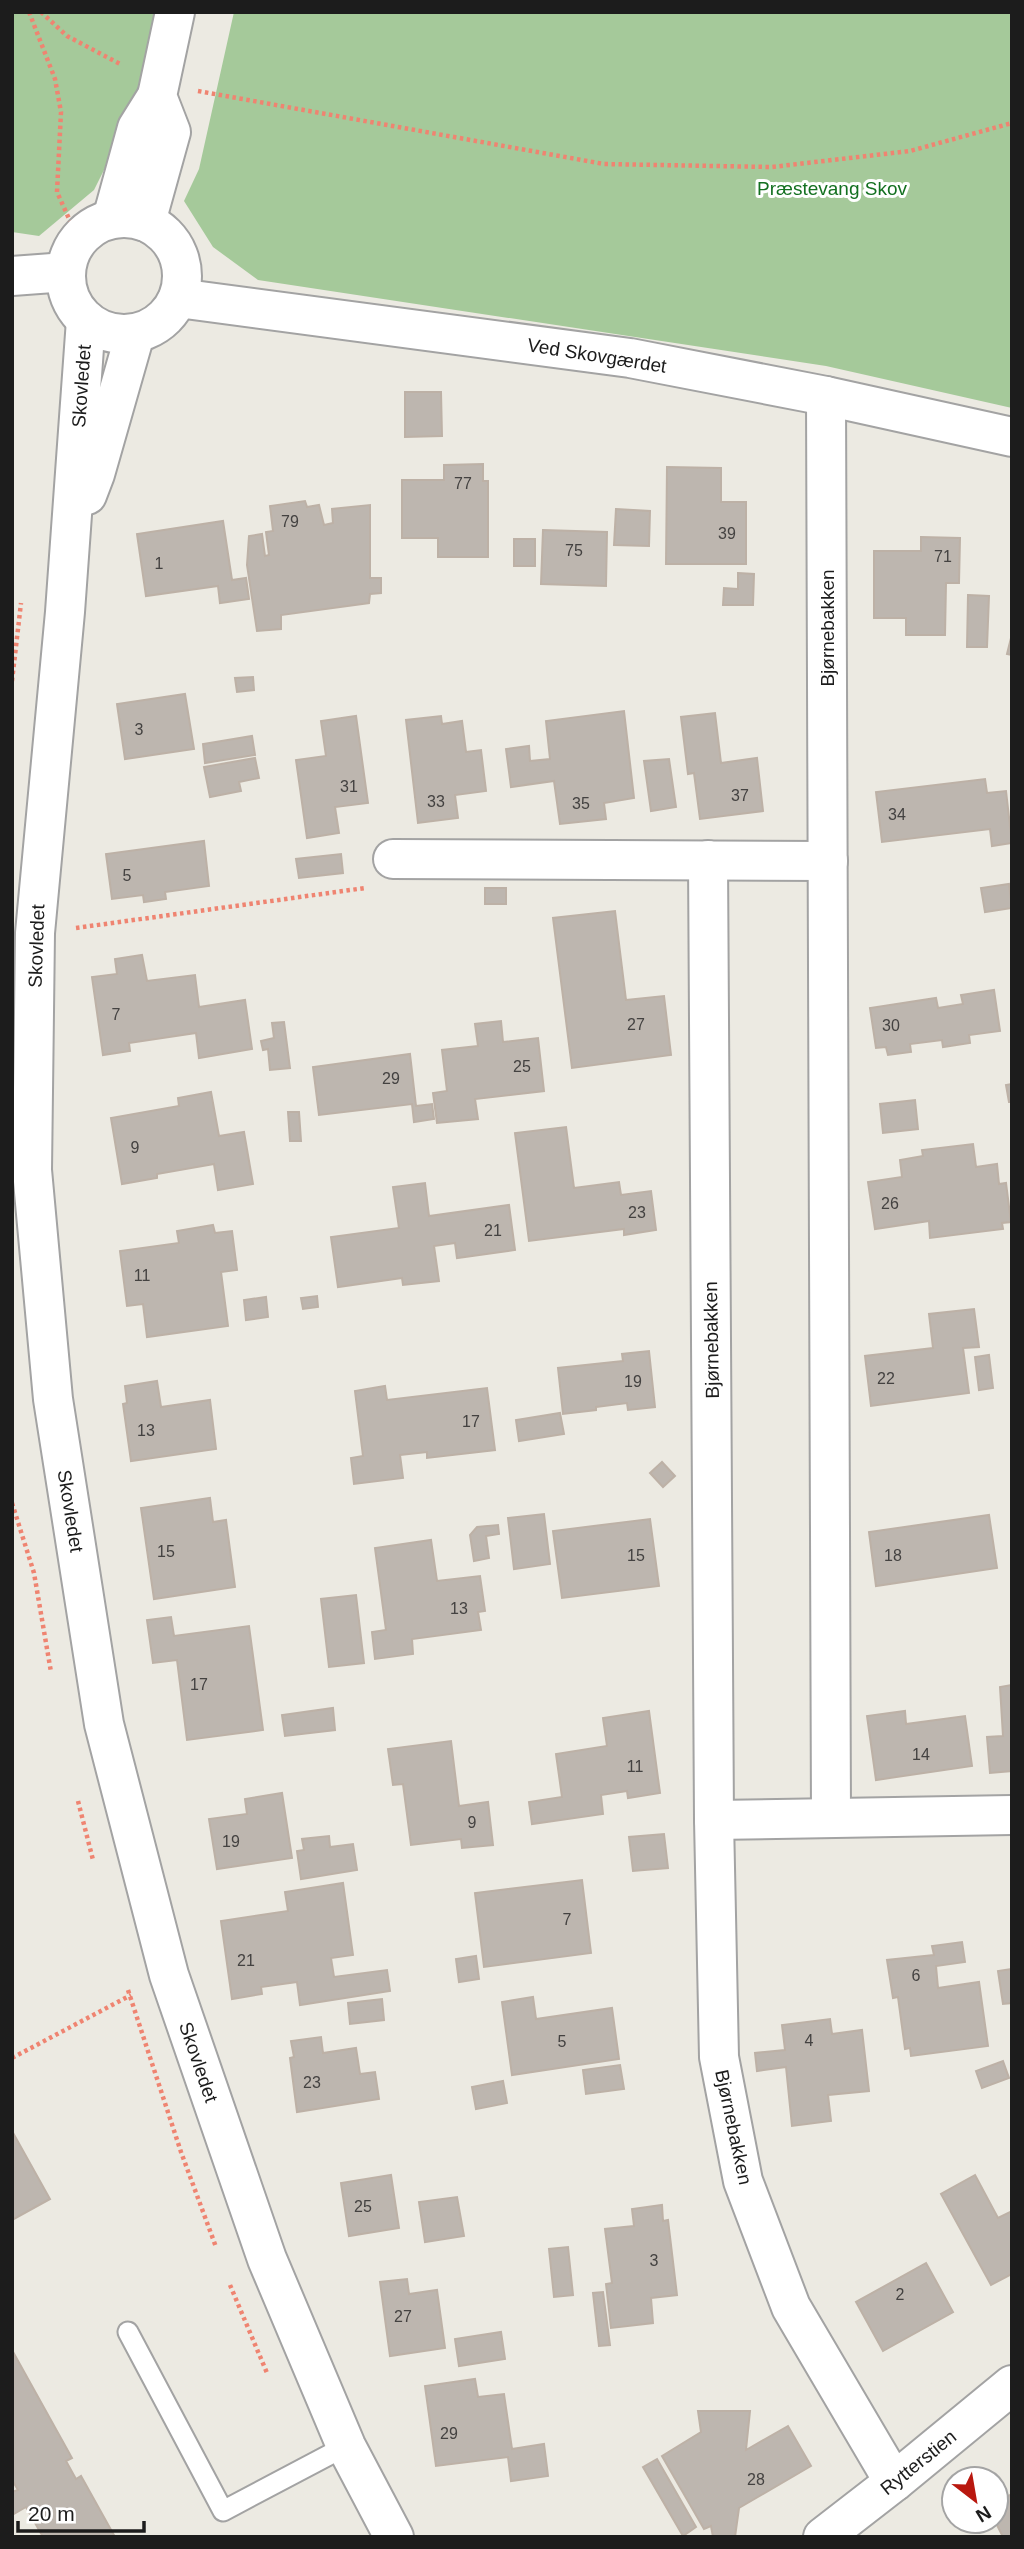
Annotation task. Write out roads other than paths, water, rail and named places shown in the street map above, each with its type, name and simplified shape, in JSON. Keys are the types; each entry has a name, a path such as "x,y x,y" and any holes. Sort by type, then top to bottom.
{"street":[{"path":"129,221 137,128 158,90 175,12"},
{"path":"129,221 167,237 178,255 183,277 173,309 157,325 135,334 112,333 101,330 86,320 71,299 72,257 95,226 129,221"},
{"path":"12,276 72,257"},
{"name":"Ved Skovgærdet","path":"178,298 630,358 827,396 1012,438"},
{"name":"Skovledet","path":"86,320 35,933 33,1170 53,1399 104,1724 169,1975 267,2259 346,2446 394,2537"},
{"name":"Skovledet","path":"70,535 95,474 135,334"},
{"name":"Bjørnebakken","path":"827,396 831,1818"},
{"path":"393,859 828,861"},
{"name":"Bjørnebakken","path":"708,860 714,1820 719,2057 743,2181 791,2307 894,2482"},
{"path":"714,1820 1012,1815"},
{"name":"Rytterstien","path":"823,2537 1012,2385"}],"lane":[{"path":"128,2332 223,2511 346,2446"}],"park label":[{"name":"Præstevang Skov","path":"832,188"}]}
